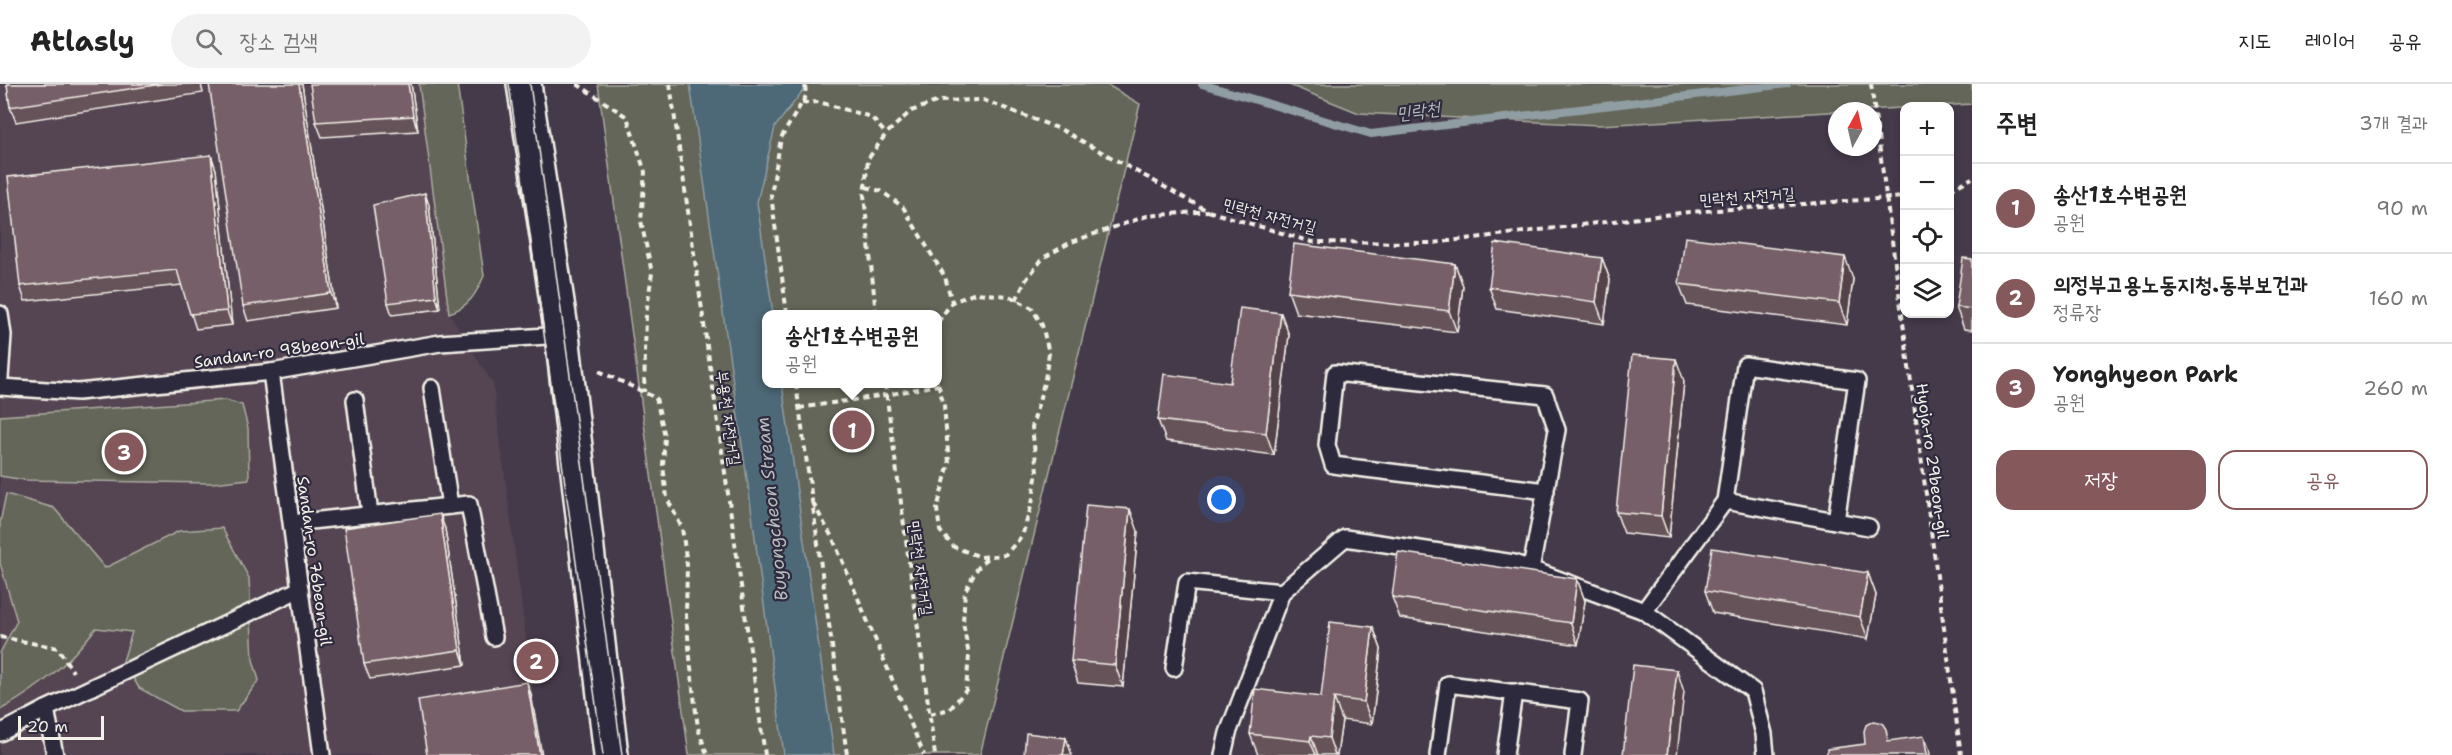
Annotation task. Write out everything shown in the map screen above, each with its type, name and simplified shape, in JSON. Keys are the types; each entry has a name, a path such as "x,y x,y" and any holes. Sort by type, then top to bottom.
{"main road":[{"path":"524,84 562,335 611,755"}],"lane":[{"path":"0,314 3,335 0,378"},
{"name":"Sandan-ro 98beon-gil","path":"0,387 78,392 271,372 441,343 562,335"},
{"path":"1644,611 1725,501 1745,365 1857,381 1836,521"},
{"name":"Sandan-ro 76beon-gil","path":"271,372 322,755"},
{"path":"1531,569 1546,491 1557,430 1545,395 1335,373 1327,445 1333,465 1546,491"},
{"path":"432,388 450,506"},
{"path":"355,400 370,514"},
{"path":"1725,501 1869,527"},
{"path":"292,523 468,504 494,637"},
{"path":"1223,755 1228,733 1282,592 1345,538 1514,563 1644,611 1753,691 1767,755"},
{"path":"1174,668 1187,582 1282,592"},
{"path":"0,733 300,589"},
{"path":"1438,755 1448,684 1580,701 1573,755"},
{"path":"1505,755 1514,692"},
{"path":"46,709 55,755"}],"path":[{"path":"577,84 627,117 645,172 641,221 652,273 646,315 644,392"},
{"name":"부용천 자전거길","path":"670,84 765,755"},
{"path":"786,310 771,195 781,138 806,96 805,84"},
{"name":"Hyoja-ro 29beon-gil","path":"1871,84 1960,755"},
{"name":"민락천 자전거길","path":"875,310 866,187 868,159 886,135 911,111 939,101 983,100 1060,129 1208,211 1312,242 1432,243 1689,212 1900,197"},
{"path":"802,103 819,102 871,117 886,135"},
{"path":"1954,188 1972,178"},
{"path":"866,187 881,191 903,207 945,277 952,302"},
{"path":"1016,300 1026,279 1043,258 1071,242 1147,216 1208,211"},
{"path":"939,388 944,406 949,464 937,509 940,531 954,547 981,557 1005,555 1022,536 1032,504 1036,471 1032,426 1045,379 1049,353 1042,325 1032,308 1009,296 976,293 952,302 942,316"},
{"path":"599,371 656,398 665,437 663,465 666,498 682,528 687,565 686,616 693,688 699,728 707,755"},
{"path":"796,388 847,755"},
{"name":"민락천 자전거길","path":"885,388 936,755"},
{"path":"799,408 919,388"},
{"path":"812,501 832,539 924,755"},
{"path":"930,714 950,709 966,690 969,656 963,622 965,591 977,569 988,557"},
{"path":"0,637 58,648 75,675"}],"shaded area":[{"path":"0,84 419,84 449,313 493,384 541,755 0,755"}],"green space":[{"path":"419,84 457,84 484,276 471,299 462,307 449,313"},
{"path":"598,84 1106,84 1140,104 980,755 689,755"},
{"path":"1287,84 1972,84 1972,104 1900,102 1900,108 1882,109 1882,102 1828,102 1828,112 1599,125 1359,113"},
{"path":"226,400 242,405 248,428 249,479 212,483 25,480 0,476 0,416"},
{"path":"6,494 54,508 105,568 179,531 222,528 249,578 253,660 259,680 236,711 181,711 139,688 123,661 132,632 96,628 75,653 52,674 28,693 0,710 0,653 17,621 0,563 0,523"}],"water":[{"name":"Buyongcheon Stream","path":"690,84 808,84 775,127 757,202 772,310 762,310 762,388 783,388 834,755 784,755"}],"building":[{"path":"7,84 162,84 10,107"},
{"path":"209,84 299,84 331,293 243,306"},
{"path":"310,84 408,84 413,116 316,122"},
{"path":"211,155 227,311 190,314 177,270 20,286 8,177"},
{"path":"425,193 436,297 388,303 373,205"},
{"path":"1685,237 1845,257 1839,303 1679,284"},
{"path":"1495,243 1602,258 1596,302 1489,287"},
{"path":"1294,244 1455,264 1449,311 1288,291"},
{"path":"1963,258 1972,259 1972,309 1956,307"},
{"path":"1240,308 1281,313 1266,433 1158,420 1164,374 1230,383"},
{"path":"1632,355 1676,359 1661,516 1616,512"},
{"path":"1086,505 1130,509 1115,665 1071,661"},
{"path":"440,514 460,650 364,664 344,528"},
{"path":"1712,548 1868,573 1860,617 1705,591"},
{"path":"1398,552 1577,579 1571,623 1392,597"},
{"path":"1330,622 1373,627 1364,702 1334,698 1329,738 1311,736 1310,741 1250,734 1255,689 1321,697"},
{"path":"1633,665 1677,670 1667,755 1623,755"},
{"path":"527,682 540,755 427,755 418,700"},
{"path":"1873,721 1882,723 1886,729 1888,741 1924,736 1927,755 1827,755 1827,749 1865,744 1866,725"},
{"path":"1026,733 1066,738 1063,755 1024,755"}],"waterway":[{"name":"민락천","path":"1202,84 1371,134 1787,84"}],"tram line":[{"path":"509,84 603,755"},
{"path":"530,84 622,755"}],"place":[{"name":"송산1호수변공원","path":"852,430"},
{"name":"Yonghyeon Park","path":"124,452"},
{"name":"의정부고용노동지청.동부보건과","path":"536,661"}]}
